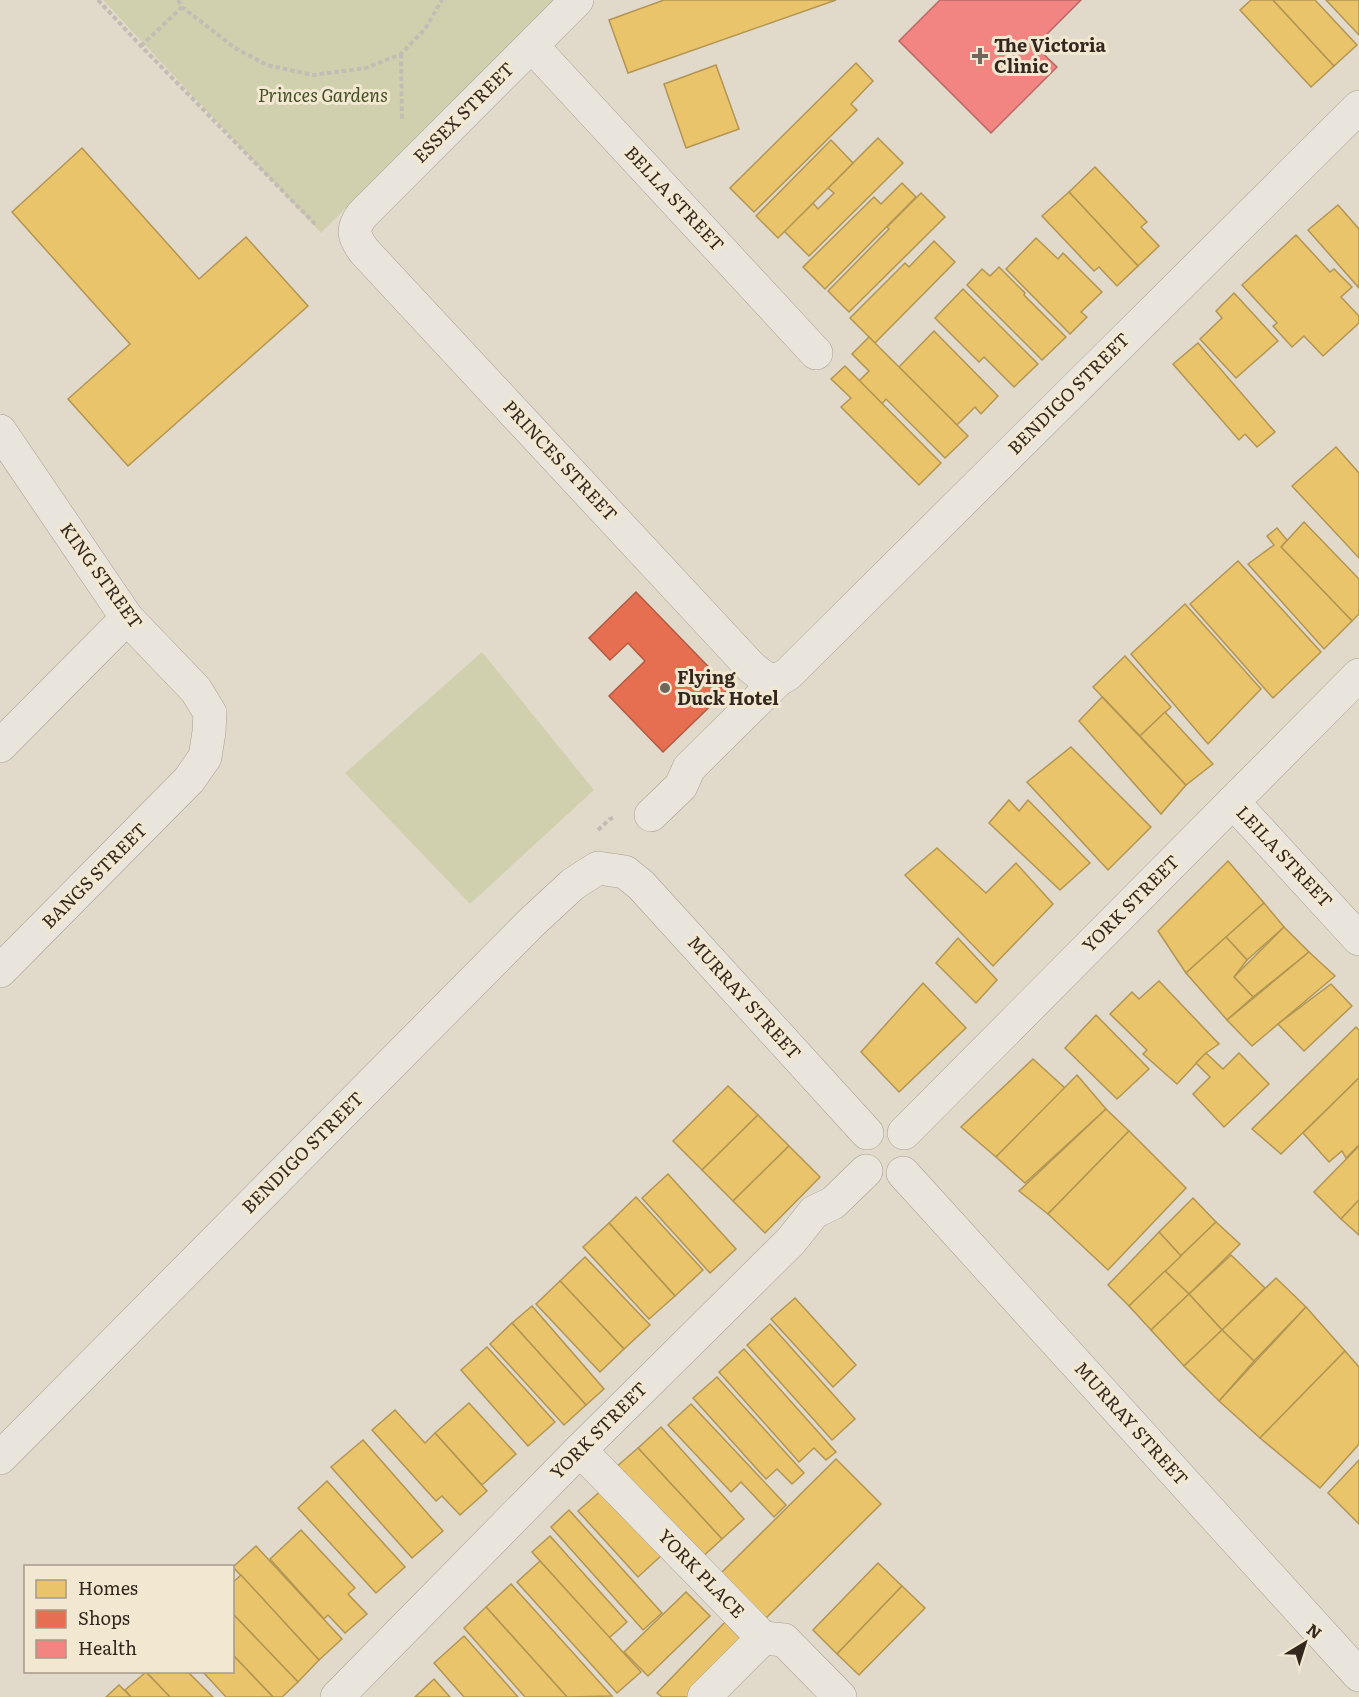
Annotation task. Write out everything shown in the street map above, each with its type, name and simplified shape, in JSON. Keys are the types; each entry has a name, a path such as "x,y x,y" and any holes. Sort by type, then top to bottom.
{"street":[{"name":"ESSEX STREET","path":"355,229 362,215 578,0"},
{"name":"BELLA STREET","path":"532,46 816,353"},
{"name":"BENDIGO STREET","path":"651,815 681,786 689,768 778,680 788,674 1359,107"},
{"name":"PRINCES STREET","path":"355,229 355,236 364,251 751,667 766,679 778,680"},
{"name":"KING STREET","path":"0,431 127,618 196,690 210,713 206,757 189,780"},
{"path":"0,746 127,618"},
{"name":"YORK STREET","path":"904,1133 1359,675"},
{"name":"BANGS STREET","path":"0,971 189,780"},
{"name":"LEILA STREET","path":"1233,802 1359,939"},
{"name":"BENDIGO STREET","path":"0,1458 533,921 573,884 591,871 598,868 617,869"},
{"name":"MURRAY STREET","path":"617,869 626,872 641,885 867,1132"},
{"path":"879,1126 892,1126 904,1133 911,1146 911,1160 903,1173 892,1179 878,1179 866,1171 859,1159 859,1144 867,1132 879,1126"},
{"name":"YORK STREET","path":"337,1697 580,1450 791,1241 814,1212 833,1203 866,1171"},
{"name":"MURRAY STREET","path":"903,1173 1359,1675"},
{"name":"YORK PLACE","path":"580,1450 763,1638"},
{"path":"704,1697 763,1638 784,1640 840,1697"}],"path":[{"path":"98,0 314,223 355,229"},
{"path":"178,0 182,7 235,48 267,65 313,75 366,68 401,54 425,29 442,0"},
{"path":"141,46 182,7"},
{"path":"401,54 402,139 420,157"}],"green space":[{"name":"Princes Gardens","path":"103,0 554,0 321,233"},
{"path":"482,652 594,790 470,904 345,773"}],"building: Homes":[{"path":"664,0 836,0 628,73 609,20"},
{"path":"1251,0 1273,0 1334,66 1311,87 1240,10"},
{"path":"1273,0 1315,0 1357,45 1334,66"},
{"path":"1326,0 1359,0 1359,35"},
{"path":"856,63 873,81 851,104 857,110 754,212 730,188"},
{"path":"716,65 739,129 686,148 664,84"},
{"path":"878,138 903,163 809,256 784,231 813,203 818,209 834,193 828,188"},
{"path":"831,140 853,163 778,238 756,216"},
{"path":"82,148 199,279 246,237 308,306 128,466 68,399 130,344 12,212"},
{"path":"1095,167 1147,222 1141,227 1159,246 1138,266 1069,192"},
{"path":"902,183 916,197 825,289 803,267 874,197 881,204"},
{"path":"1069,192 1138,266 1117,286 1099,267 1094,271 1042,216"},
{"path":"921,193 945,217 849,312 828,291"},
{"path":"1338,205 1359,229 1359,288 1308,230"},
{"path":"1296,235 1330,272 1334,269 1352,287 1341,297 1359,316 1359,323 1323,356 1304,336 1292,347 1273,326 1277,323 1242,285"},
{"path":"1036,238 1058,259 1063,253 1102,292 1081,312 1087,317 1070,334 1006,269"},
{"path":"934,241 955,262 875,343 850,318 905,263 909,267"},
{"path":"999,267 1066,337 1042,360 967,285 982,269 990,276"},
{"path":"963,289 1038,364 1014,387 984,357 979,362 935,318"},
{"path":"1234,293 1278,341 1236,378 1200,339 1222,318 1216,311"},
{"path":"934,331 998,396 981,414 975,407 957,425 899,367"},
{"path":"869,337 968,436 945,458 886,399 882,404 859,381 869,371 852,354"},
{"path":"1198,343 1275,432 1257,447 1245,434 1239,440 1173,364"},
{"path":"845,366 941,463 919,485 841,407 851,398 831,379"},
{"path":"1336,447 1359,473 1359,558 1292,486"},
{"path":"1304,522 1359,579 1359,614 1352,621 1281,547"},
{"path":"1277,528 1287,540 1281,547 1352,621 1324,649 1248,564 1274,545 1267,536"},
{"path":"1238,561 1321,652 1273,698 1190,604"},
{"path":"1185,604 1261,689 1208,744 1131,654"},
{"path":"1125,656 1171,707 1140,736 1093,687"},
{"path":"1102,697 1186,785 1161,814 1079,721"},
{"path":"1165,712 1213,764 1186,785 1140,736"},
{"path":"1071,747 1151,827 1108,870 1027,782"},
{"path":"1009,800 1019,811 1028,800 1090,863 1060,890 989,823"},
{"path":"937,848 986,893 1016,863 1053,904 993,966 905,875"},
{"path":"1228,861 1264,903 1186,973 1158,931"},
{"path":"1264,903 1284,927 1247,960 1226,937"},
{"path":"1284,927 1309,952 1253,997 1234,977"},
{"path":"1226,937 1247,960 1234,977 1253,997 1227,1020 1186,973"},
{"path":"958,938 997,980 976,1003 936,963"},
{"path":"1309,952 1335,976 1252,1046 1227,1020"},
{"path":"1159,981 1219,1044 1206,1053 1177,1084 1143,1054 1147,1050 1110,1014 1132,992 1139,999"},
{"path":"923,983 966,1028 899,1092 861,1052"},
{"path":"1331,984 1352,1006 1304,1051 1278,1024"},
{"path":"1096,1015 1149,1069 1117,1099 1065,1048"},
{"path":"1356,1027 1359,1030 1359,1078 1281,1154 1252,1129"},
{"path":"1206,1053 1223,1069 1239,1053 1269,1084 1224,1127 1193,1094 1210,1077 1196,1063"},
{"path":"1033,1059 1065,1088 996,1157 961,1127"},
{"path":"1077,1075 1106,1109 1025,1183 996,1157"},
{"path":"1359,1078 1359,1145 1346,1158 1342,1151 1329,1162 1303,1133"},
{"path":"728,1086 758,1115 702,1170 673,1141"},
{"path":"1106,1109 1129,1131 1048,1214 1019,1191"},
{"path":"758,1115 789,1146 733,1201 702,1170"},
{"path":"1129,1131 1186,1188 1108,1270 1048,1214"},
{"path":"789,1146 820,1177 765,1233 733,1201"},
{"path":"1359,1146 1359,1200 1341,1219 1314,1192"},
{"path":"668,1174 736,1249 710,1273 642,1198"},
{"path":"636,1197 703,1270 675,1296 609,1223"},
{"path":"1193,1198 1216,1222 1181,1256 1159,1232"},
{"path":"1359,1200 1359,1235 1341,1219"},
{"path":"1216,1222 1240,1244 1189,1294 1165,1271"},
{"path":"609,1223 675,1296 649,1319 583,1247"},
{"path":"1159,1232 1181,1256 1129,1306 1108,1285"},
{"path":"1231,1255 1265,1288 1222,1330 1189,1294"},
{"path":"585,1257 650,1325 624,1349 560,1281"},
{"path":"1165,1271 1189,1294 1151,1330 1129,1306"},
{"path":"1276,1278 1306,1307 1254,1361 1222,1330"},
{"path":"560,1281 624,1349 600,1372 536,1304"},
{"path":"1189,1294 1222,1330 1184,1366 1151,1330"},
{"path":"795,1298 856,1365 833,1387 771,1319"},
{"path":"532,1306 604,1389 586,1405 512,1323"},
{"path":"1306,1307 1345,1351 1260,1438 1219,1401"},
{"path":"512,1323 586,1405 564,1425 490,1344"},
{"path":"770,1324 855,1419 832,1440 747,1345"},
{"path":"1222,1330 1254,1361 1219,1401 1184,1366"},
{"path":"487,1347 555,1422 528,1446 461,1370"},
{"path":"744,1349 836,1452 826,1460 814,1448 799,1462 719,1372"},
{"path":"1345,1351 1359,1367 1359,1444 1320,1488 1260,1438"},
{"path":"717,1377 804,1473 792,1484 777,1469 766,1479 693,1398"},
{"path":"469,1403 516,1454 482,1485 435,1433"},
{"path":"691,1404 786,1505 774,1517 741,1482 731,1492 668,1425"},
{"path":"395,1410 425,1443 435,1433 487,1491 460,1515 442,1496 436,1501 372,1430"},
{"path":"661,1427 744,1519 722,1539 638,1448"},
{"path":"363,1440 443,1531 412,1558 331,1467"},
{"path":"638,1448 722,1539 698,1561 615,1468"},
{"path":"836,1459 881,1504 762,1622 717,1577"},
{"path":"1359,1460 1359,1524 1328,1493"},
{"path":"327,1481 405,1567 376,1593 298,1508"},
{"path":"603,1489 663,1554 638,1577 578,1511"},
{"path":"569,1510 662,1613 643,1630 551,1527"},
{"path":"301,1530 355,1588 348,1594 367,1614 345,1633 328,1615 324,1619 270,1559"},
{"path":"550,1536 627,1622 609,1638 532,1552"},
{"path":"256,1546 342,1639 319,1660 234,1566"},
{"path":"540,1561 641,1672 617,1693 517,1582"},
{"path":"878,1563 902,1586 837,1654 813,1630"},
{"path":"241,1575 319,1660 298,1682 234,1615 234,1581"},
{"path":"511,1584 612,1696 567,1697 486,1607"},
{"path":"902,1586 925,1608 859,1675 837,1654"},
{"path":"686,1592 710,1616 648,1676 624,1652"},
{"path":"486,1607 567,1697 525,1697 464,1628"},
{"path":"234,1615 298,1682 282,1697 273,1697 234,1656"},
{"path":"725,1622 745,1643 693,1697 662,1697 657,1693"},
{"path":"464,1636 518,1697 464,1697 434,1663"},
{"path":"234,1656 273,1697 226,1697 204,1673 234,1673"},
{"path":"147,1673 189,1673 213,1697 170,1697"},
{"path":"147,1673 170,1697 131,1697 125,1690"},
{"path":"434,1679 450,1697 415,1697"},
{"path":"119,1685 131,1697 106,1697"}],"building: Shops":[{"path":"636,592 729,688 663,752 609,696 645,661 628,643 610,660 589,638"}],"building: Health":[{"name":"The Victoria Clinic","path":"940,0 1081,0 1035,46 1057,67 991,133 899,41"}],"place":[{"name":"The Victoria Clinic","path":"980,56"},
{"name":"Flying Duck Hotel","path":"665,688"}]}
